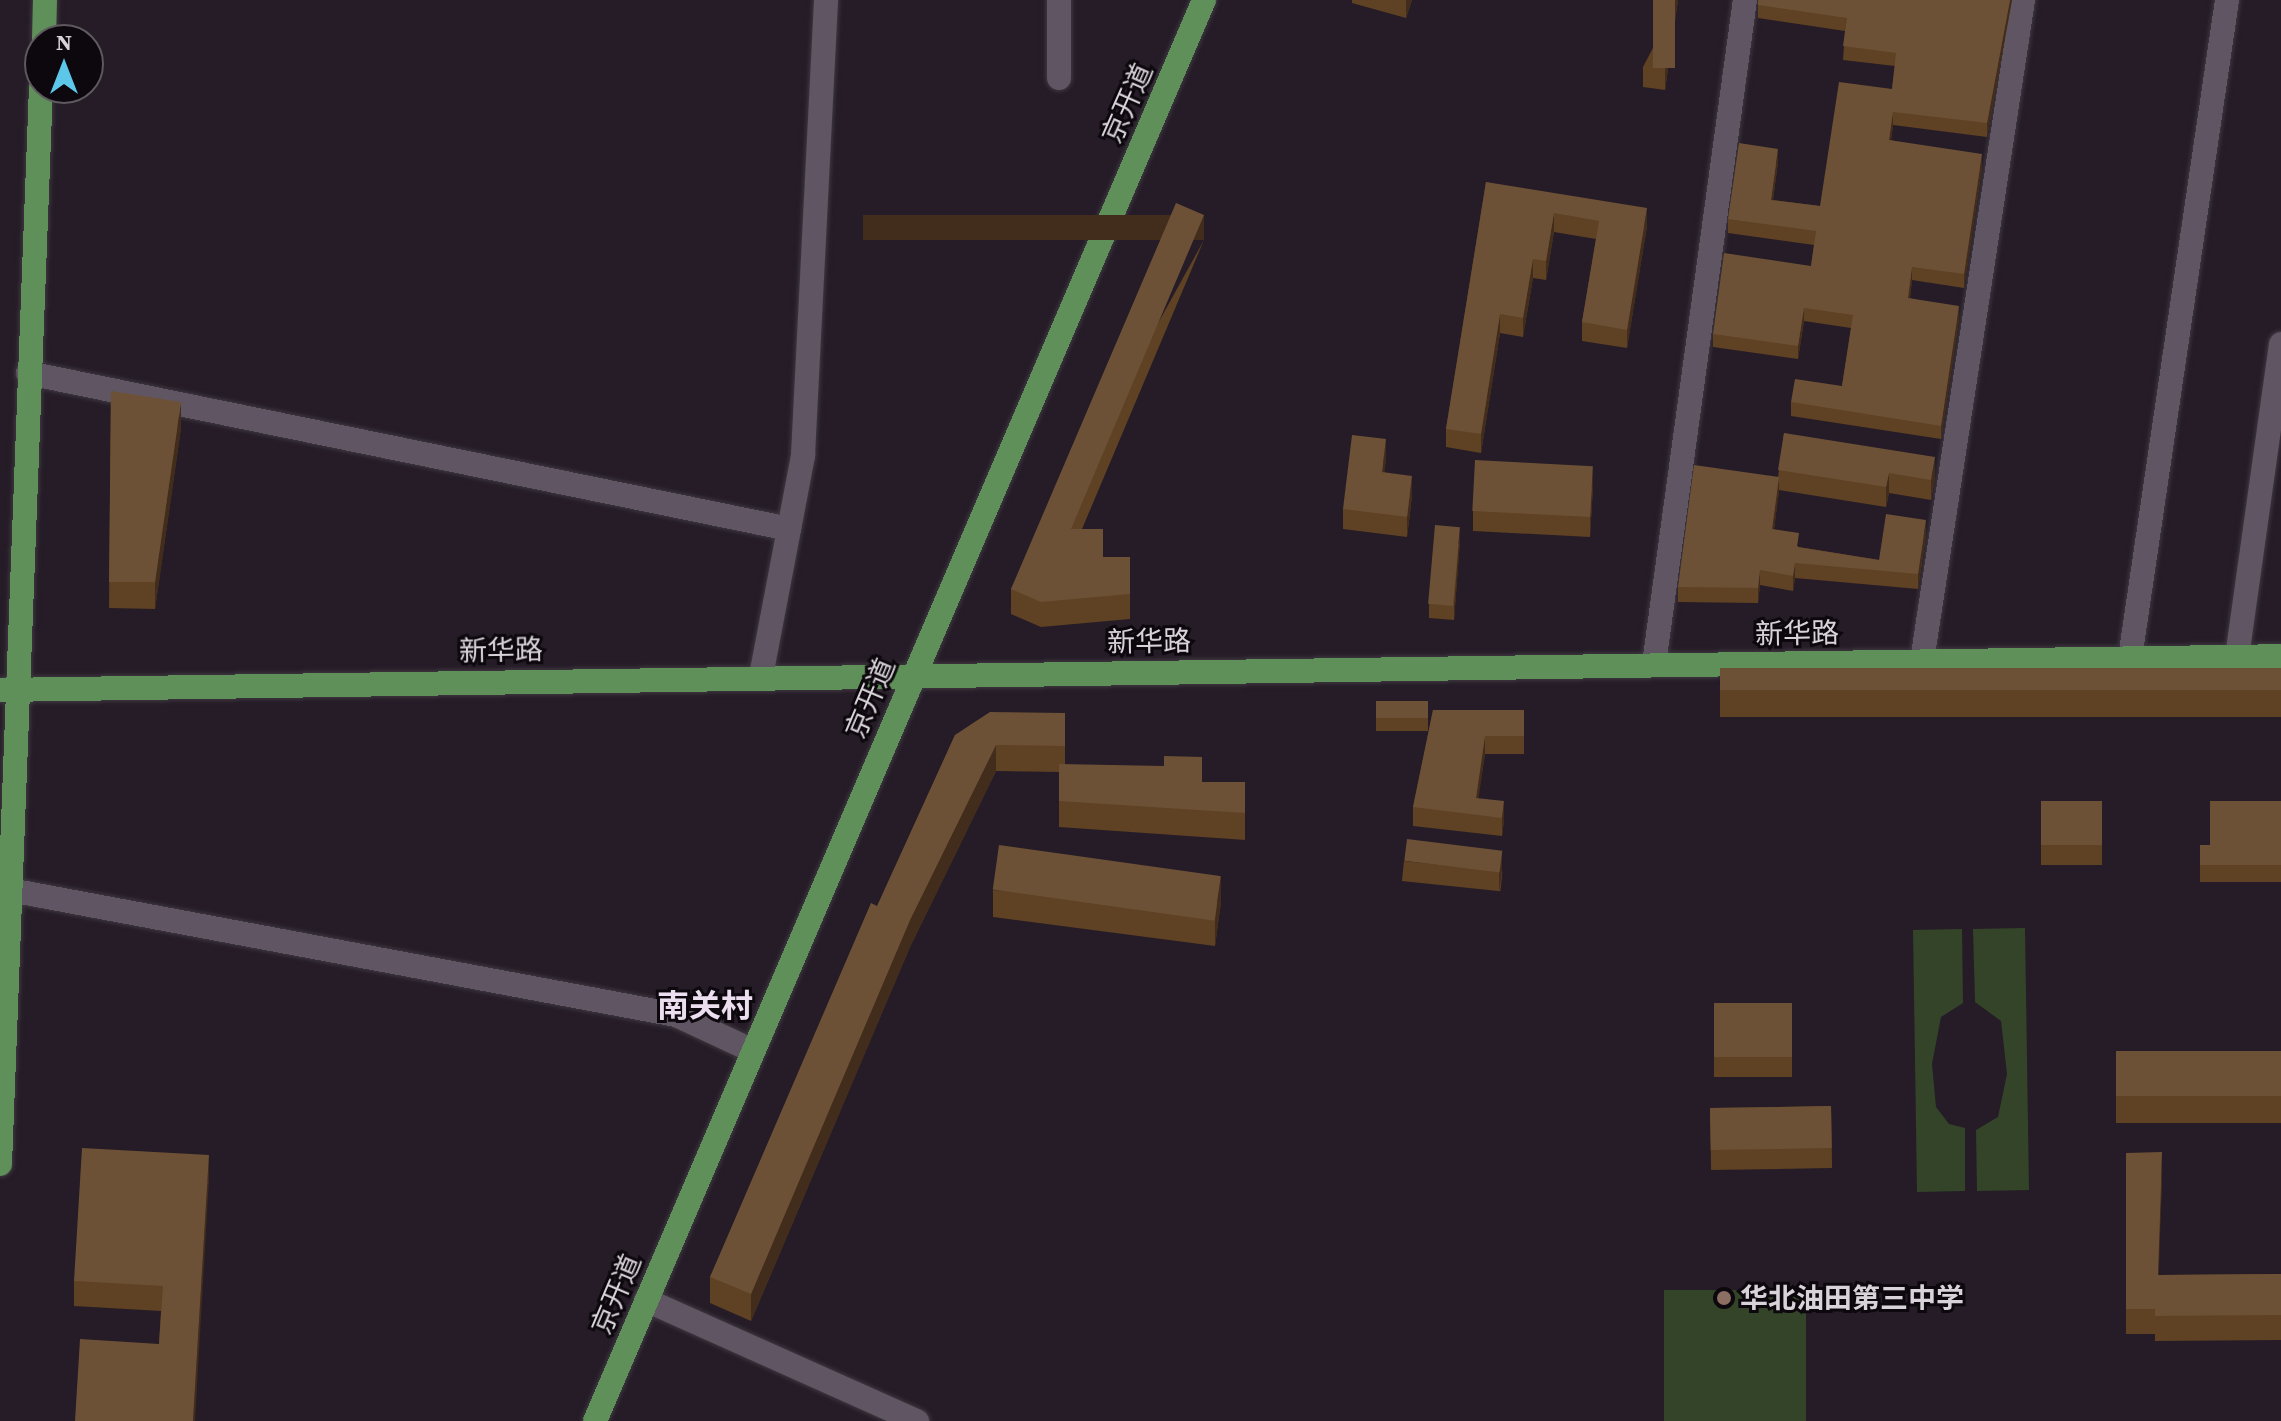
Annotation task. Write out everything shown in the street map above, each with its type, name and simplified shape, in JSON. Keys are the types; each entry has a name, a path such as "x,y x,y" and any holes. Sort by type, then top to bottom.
{"main road":[{"path":"44,24 45,0"},
{"name":"京开道","path":"595,1421 751,1050 1204,0"},
{"path":"0,1164 10,890 6,684 28,373 40,104"},
{"name":"新华路","path":"6,684 2281,656"}],"street":[{"path":"761,676 803,455 826,0"},
{"path":"1059,0 1059,78"},
{"path":"1654,664 1745,0"},
{"path":"1922,661 2023,0"},
{"path":"2130,658 2227,0"},
{"path":"2237,657 2281,344"},
{"path":"28,373 789,529"},
{"path":"10,890 676,1015 751,1050"},
{"path":"646,1300 917,1421"}],"green space":[{"path":"2025,928 2029,1190 1977,1191 1976,1130 1998,1117 2007,1074 2001,1021 1975,1002 1973,929"},
{"path":"1962,929 1963,1003 1941,1017 1932,1064 1936,1107 1949,1124 1965,1128 1965,1191 1917,1192 1913,930"},
{"path":"1664,1290 1806,1290 1806,1421 1664,1421"}],"building":[{"path":"1653,0 1675,0 1675,68 1653,68"},
{"path":"1758,0 2010,0 1987,123 1893,112 1889,140 1982,154 1964,274 1912,267 1908,298 1959,306 1941,426 1791,402 1795,379 1842,386 1853,315 1804,308 1798,346 1713,334 1724,253 1811,266 1816,231 1728,219 1739,143 1778,149 1771,200 1820,206 1839,82 1892,89 1896,53 1843,46 1847,18 1758,5"},
{"path":"1486,182 1647,208 1627,330 1582,322 1599,221 1554,213 1546,261 1533,259 1523,318 1500,314 1481,434 1446,429"},
{"path":"1176,203 1204,215 1071,529 1103,529 1103,557 1130,557 1130,594 1041,602 1011,589"},
{"path":"111,391 181,402 155,582 109,582"},
{"path":"1784,433 1935,457 1931,480 1889,473 1886,487 1778,470"},
{"path":"1352,435 1386,439 1382,472 1412,476 1407,517 1343,509"},
{"path":"1475,460 1593,466 1590,517 1472,511"},
{"path":"1694,465 1779,477 1772,529 1799,533 1797,547 1879,560 1886,514 1926,520 1918,574 1795,563 1793,576 1760,570 1758,588 1678,587"},
{"path":"1435,525 1460,527 1453,606 1428,604"},
{"path":"1720,668 2281,668 2281,690 1720,690"},
{"path":"1376,701 1428,701 1428,718 1376,718"},
{"path":"1433,710 1524,710 1524,736 1485,736 1476,798 1504,801 1502,818 1413,807"},
{"path":"990,712 1065,713 1065,746 996,745 910,920 751,1294 710,1277 871,903 877,906 955,735"},
{"path":"1164,756 1202,757 1202,782 1245,782 1245,813 1059,801 1059,764 1164,766"},
{"path":"2041,801 2102,801 2102,845 2041,845"},
{"path":"2210,801 2281,801 2281,865 2200,865 2200,845 2210,845"},
{"path":"1407,839 1502,851 1500,873 1404,861"},
{"path":"999,845 1221,876 1215,921 993,890"},
{"path":"1714,1003 1792,1003 1792,1057 1714,1057"},
{"path":"2116,1051 2281,1051 2281,1096 2116,1096"},
{"path":"1831,1106 1832,1148 1711,1150 1710,1108"},
{"path":"82,1148 209,1155 193,1421 75,1421 80,1339 159,1344 163,1286 74,1281"},
{"path":"2162,1152 2158,1275 2281,1274 2281,1315 2155,1316 2155,1309 2126,1309 2126,1153"}],"place":[{"name":"华北油田第三中学","path":"1724,1298"}],"district":[{"name":"南关村","path":"705,1006"}]}
